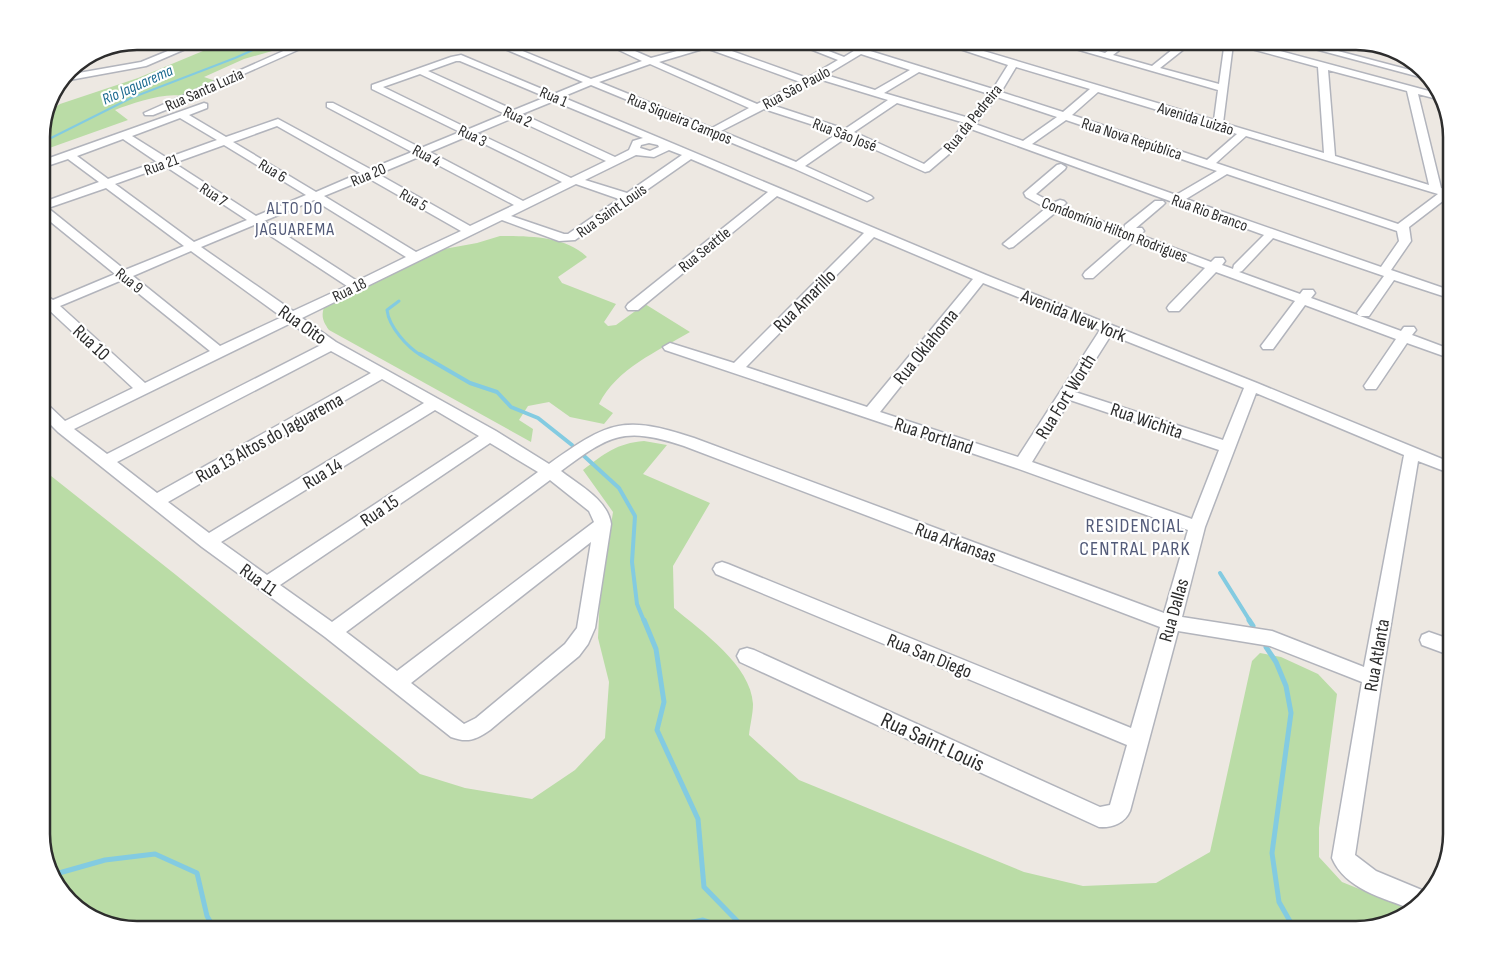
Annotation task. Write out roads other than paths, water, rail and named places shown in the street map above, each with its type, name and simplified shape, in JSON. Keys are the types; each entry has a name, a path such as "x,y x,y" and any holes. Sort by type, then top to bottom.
{"street":[{"path":"76,76 141,65 178,50"},
{"name":"Rua Santa Luzia","path":"149,113 195,96 234,75 293,50"},
{"name":"Rua Siqueira Campos","path":"512,50 797,166 867,198"},
{"name":"Rua São José","path":"626,50 648,62 760,107 845,132 925,169"},
{"name":"Rua 20","path":"50,301 124,275 193,247 590,82 690,50"},
{"path":"721,50 808,82"},
{"path":"818,50 845,60"},
{"name":"Avenida Luizão","path":"970,50 1443,192"},
{"path":"1084,50 1222,88"},
{"path":"1106,56 1114,50"},
{"path":"1153,69 1177,50"},
{"path":"1218,125 1228,50"},
{"path":"1263,50 1431,95"},
{"path":"1331,50 1384,62 1413,72"},
{"name":"Rua São Paulo","path":"713,131 808,82 860,51"},
{"name":"Rua Nova República","path":"860,51 995,92 1402,229"},
{"name":"Rua 1","path":"420,71 454,59 464,59 555,96 639,142"},
{"name":"Rua da Pedreira","path":"925,169 952,146 995,92 1014,62"},
{"path":"1362,76 1384,62"},
{"path":"1323,66 1330,159"},
{"path":"876,93 918,69"},
{"name":"Rua 3","path":"420,71 375,87 573,181 628,198"},
{"name":"Rua 2","path":"420,71 616,161"},
{"name":"Rua Rio Branco","path":"819,76 970,124 1386,275 1443,292"},
{"path":"1024,144 1065,116 1097,88"},
{"path":"1412,90 1443,187"},
{"path":"797,166 845,132 896,100"},
{"name":"Rua 4","path":"330,105 523,205"},
{"path":"50,162 204,106"},
{"name":"Rua 6","path":"181,114 415,258"},
{"name":"Rua 21","path":"50,204 273,122 280,122"},
{"name":"Rua 5","path":"280,122 470,231"},
{"path":"1209,164 1244,133"},
{"name":"Rua 7","path":"124,135 356,286"},
{"path":"639,142 661,142 663,150 652,154 642,154 639,142"},
{"name":"Rua 18","path":"63,428 616,161 639,142"},
{"name":"Avenida New York","path":"661,142 692,157 981,278 1252,386 1443,465"},
{"name":"Avenida New York","path":"652,154 692,157"},
{"name":"Rua Oito","path":"68,155 331,345 491,435 551,472 595,507 602,517 603,524"},
{"name":"Rua Saint Louis","path":"501,216 567,238 692,157"},
{"path":"1030,195 1061,167"},
{"path":"1176,200 1226,170"},
{"name":"Rua Seattle","path":"633,308 776,191"},
{"path":"1364,313 1405,241 1402,229 1406,222 1443,194"},
{"name":"Condomínio Hilton Rodrigues","path":"1030,195 1407,333 1443,343"},
{"path":"1089,276 1159,203"},
{"path":"1009,244 1057,205"},
{"name":"Rua 9","path":"50,214 219,352"},
{"name":"Rua Amarillo","path":"736,369 872,232"},
{"path":"1238,268 1267,238"},
{"path":"1174,308 1216,264"},
{"name":"Condomínio Hilton Rodrigues","path":"1216,264 1238,268 1306,296 1364,313 1443,350"},
{"name":"Rua Oklahoma","path":"870,414 981,278"},
{"path":"1268,346 1306,296"},
{"name":"Rua 10","path":"50,307 143,389"},
{"name":"Rua Fort Worth","path":"1022,464 1108,328"},
{"path":"1371,386 1407,333"},
{"path":"107,462 331,345"},
{"name":"Rua Portland","path":"670,347 1022,464 1197,526"},
{"name":"Rua 13 Altos do Jaguarema","path":"156,501 382,373"},
{"name":"Rua Dallas","path":"1119,812 1197,526 1252,386"},
{"name":"Rua Wichita","path":"1067,394 1227,447"},
{"name":"Rua 14","path":"208,542 435,403"},
{"name":"Rua 11","path":"50,414 63,428 208,542 332,632 458,730 465,733 473,731 483,724 572,650 581,639 586,628 603,524"},
{"name":"Rua Arkansas","path":"332,632 590,442 607,433 625,428 659,432 1170,622 1272,639 1372,678"},
{"name":"Rua 15","path":"266,585 491,435"},
{"name":"Rua Atlanta","path":"1412,452 1372,678 1343,858 1348,866 1357,874 1415,897"},
{"path":"396,683 603,524"},
{"name":"Rua San Diego","path":"722,569 1138,741"},
{"path":"1429,640 1443,645"},
{"name":"Rua Saint Louis","path":"747,656 1099,817 1106,818 1119,812"}],"waterway":[{"name":"Rio Jaguarema","path":"50,138 131,98 253,50"},
{"path":"399,301 387,310 388,316 395,330 405,342 422,356"},
{"path":"420,354 470,383 497,392 511,407 538,418 572,445"},
{"path":"584,456 619,488 635,516 632,562 637,604 644,621"},
{"path":"1220,573 1250,621"},
{"path":"644,620 656,649 664,702 657,730 698,819 704,887 737,921"},
{"path":"1249,620 1253,626"},
{"path":"1266,647 1276,662 1286,686 1291,713 1272,853 1279,902 1290,921"},
{"name":"Rio Jaguarema","path":"60,873 105,860 155,854 197,873 210,921"},
{"name":"Rio Jaguarema","path":"698,921 706,921"}],"district":[{"name":"ALTO DO JAGUAREMA","path":"295,218"},
{"name":"RESIDENCIAL CENTRAL PARK","path":"1135,536"}]}
